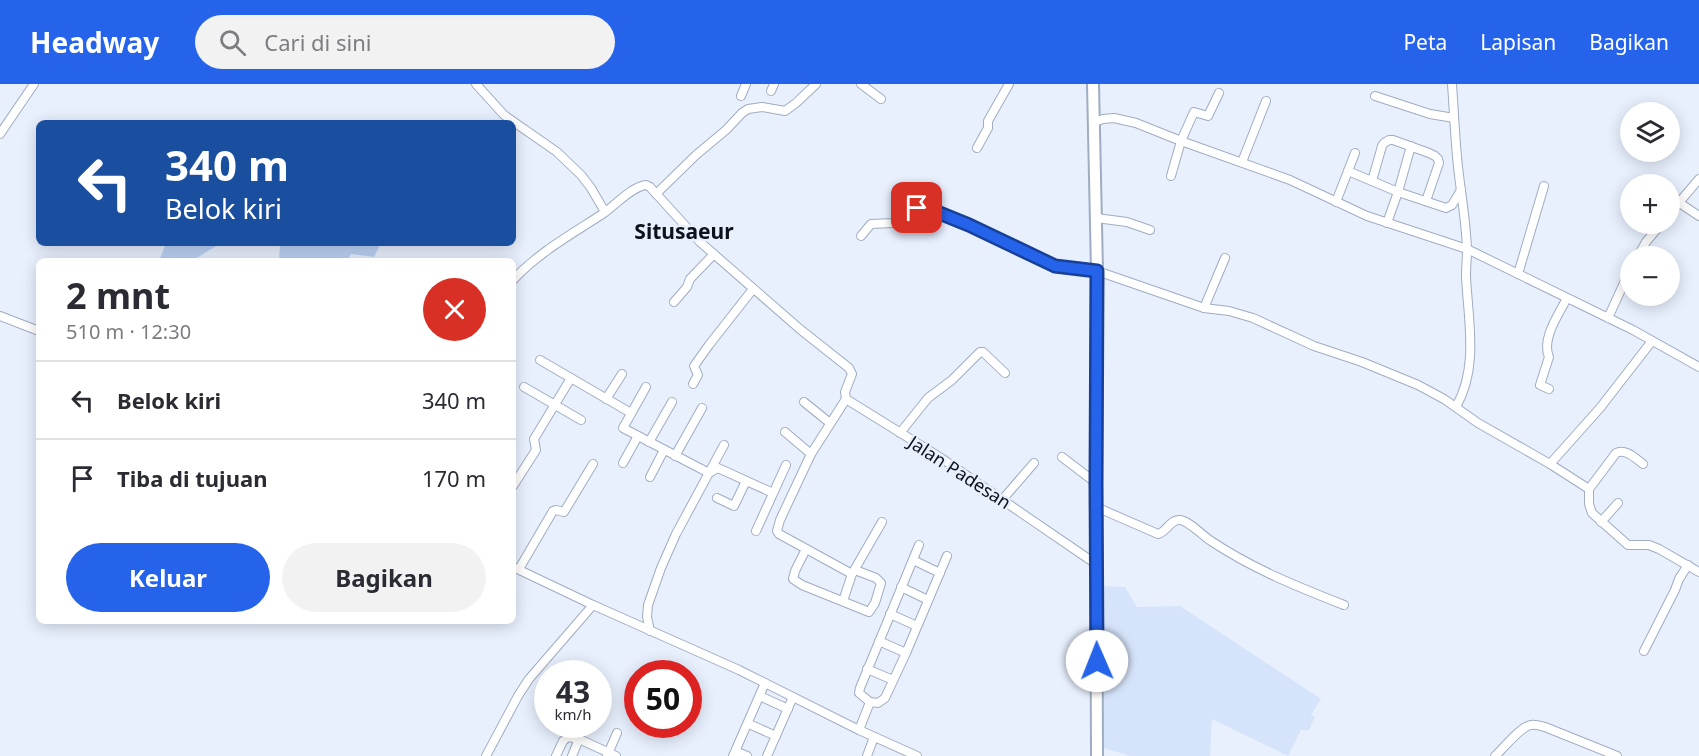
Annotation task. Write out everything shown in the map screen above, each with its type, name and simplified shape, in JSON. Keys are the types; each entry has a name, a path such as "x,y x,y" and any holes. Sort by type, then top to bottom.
{"main road":[{"path":"1093,84 1097,271 1097,756"}],"street":[{"path":"0,134 34,84"},
{"path":"476,84 511,120"},
{"path":"741,96 746,84"},
{"path":"656,194 742,113 754,107 785,111 796,104 816,84"},
{"path":"861,84 881,99"},
{"path":"977,148 988,128 988,121 1009,84"},
{"path":"1452,84 1457,165 1467,249 1466,273 1471,331 1471,354 1466,383 1464,393 1456,407"},
{"path":"1171,176 1181,141 1194,112 1208,116 1219,93"},
{"path":"1375,96 1430,114 1454,118"},
{"path":"1242,162 1266,101"},
{"path":"1094,122 1121,118 1136,123 1290,180 1367,216 1467,249 1608,318 1699,367"},
{"path":"516,123 557,152 581,175 605,212"},
{"path":"1372,181 1384,143 1392,140 1411,146 1438,159 1426,201"},
{"path":"1387,223 1411,146"},
{"path":"1336,201 1355,153"},
{"path":"1348,171 1398,192 1448,208 1461,190"},
{"path":"1680,200 1699,179"},
{"path":"516,277 540,255 640,186 646,185 714,254 851,371 845,392 846,399 811,454 777,527 779,534 806,549 854,572 876,578 882,585 872,610 869,612 802,585 793,579 806,549"},
{"path":"1518,274 1544,186"},
{"path":"1680,203 1699,216"},
{"path":"861,236 871,224 893,224 907,211 917,208 932,210 1055,266 1097,271 1204,308 1229,311 1253,318 1314,346 1362,362 1418,385 1589,489"},
{"path":"1096,218 1127,222 1150,230"},
{"path":"1644,246 1653,234"},
{"path":"674,302 687,287 690,279 714,254"},
{"path":"1204,308 1225,258"},
{"path":"693,384 698,375 694,366 753,289"},
{"path":"1608,318 1620,292"},
{"path":"1549,389 1540,385 1549,357 1546,351 1552,326 1567,298"},
{"path":"0,316 36,330"},
{"path":"1550,464 1600,408 1652,341"},
{"path":"900,433 927,398 952,380 980,352 1005,373"},
{"path":"540,360 631,413"},
{"path":"606,399 622,374"},
{"path":"516,481 536,450 534,439 571,378"},
{"path":"524,387 581,420"},
{"path":"646,387 623,428 709,473"},
{"name":"Jalan Padesan","path":"846,399 1096,564"},
{"path":"649,442 672,402"},
{"path":"804,402 830,423"},
{"path":"675,456 702,408"},
{"path":"785,432 811,454"},
{"path":"623,463 638,436"},
{"path":"650,631 646,617 648,605 661,568 676,534 724,445"},
{"path":"650,477 664,450"},
{"path":"1643,464 1626,452 1616,453 1589,489 1589,504 1592,513 1628,545 1649,545 1699,572"},
{"path":"1062,457 1096,483"},
{"path":"1002,500 1034,463"},
{"path":"593,464 564,512 553,511 516,568 592,605 739,670 859,730 917,756"},
{"path":"756,531 786,465"},
{"path":"709,473 718,468 773,493"},
{"path":"717,498 734,506 746,481"},
{"path":"1602,522 1618,503"},
{"path":"1096,507 1158,534 1165,531 1172,522 1184,521 1251,566 1344,605"},
{"path":"843,601 854,572 882,522"},
{"path":"919,545 860,688 859,693 870,702 882,702 906,653 947,555"},
{"path":"913,560 940,573"},
{"path":"1644,651 1688,565"},
{"path":"901,587 928,600"},
{"path":"486,756 529,679 592,605"},
{"path":"890,614 917,627"},
{"path":"879,641 906,653"},
{"path":"867,669 893,680"},
{"path":"747,756 735,754 765,683"},
{"path":"762,697 788,709"},
{"path":"767,756 793,697"},
{"path":"859,730 870,702"},
{"path":"749,724 776,736"},
{"path":"1495,756 1522,729 1533,724 1617,756"},
{"path":"556,756 568,737 579,739 610,755 617,733"},
{"path":"867,756 874,737"},
{"path":"572,756 579,739"}],"shaded area":[{"path":"165,246 216,246 197,258 160,258"},
{"path":"280,246 380,246 374,257 351,254 349,258 279,258"},
{"path":"1100,586 1125,587 1137,607 1180,606 1321,699 1311,715 1315,717 1309,730 1301,730 1288,756 1212,719 1210,756 1131,756 1103,748"}],"district":[{"name":"Situsaeur","path":"684,231"}],"route":[{"path":"917,208 932,210 969,225 1059,267 1097,271 1097,661"}]}
